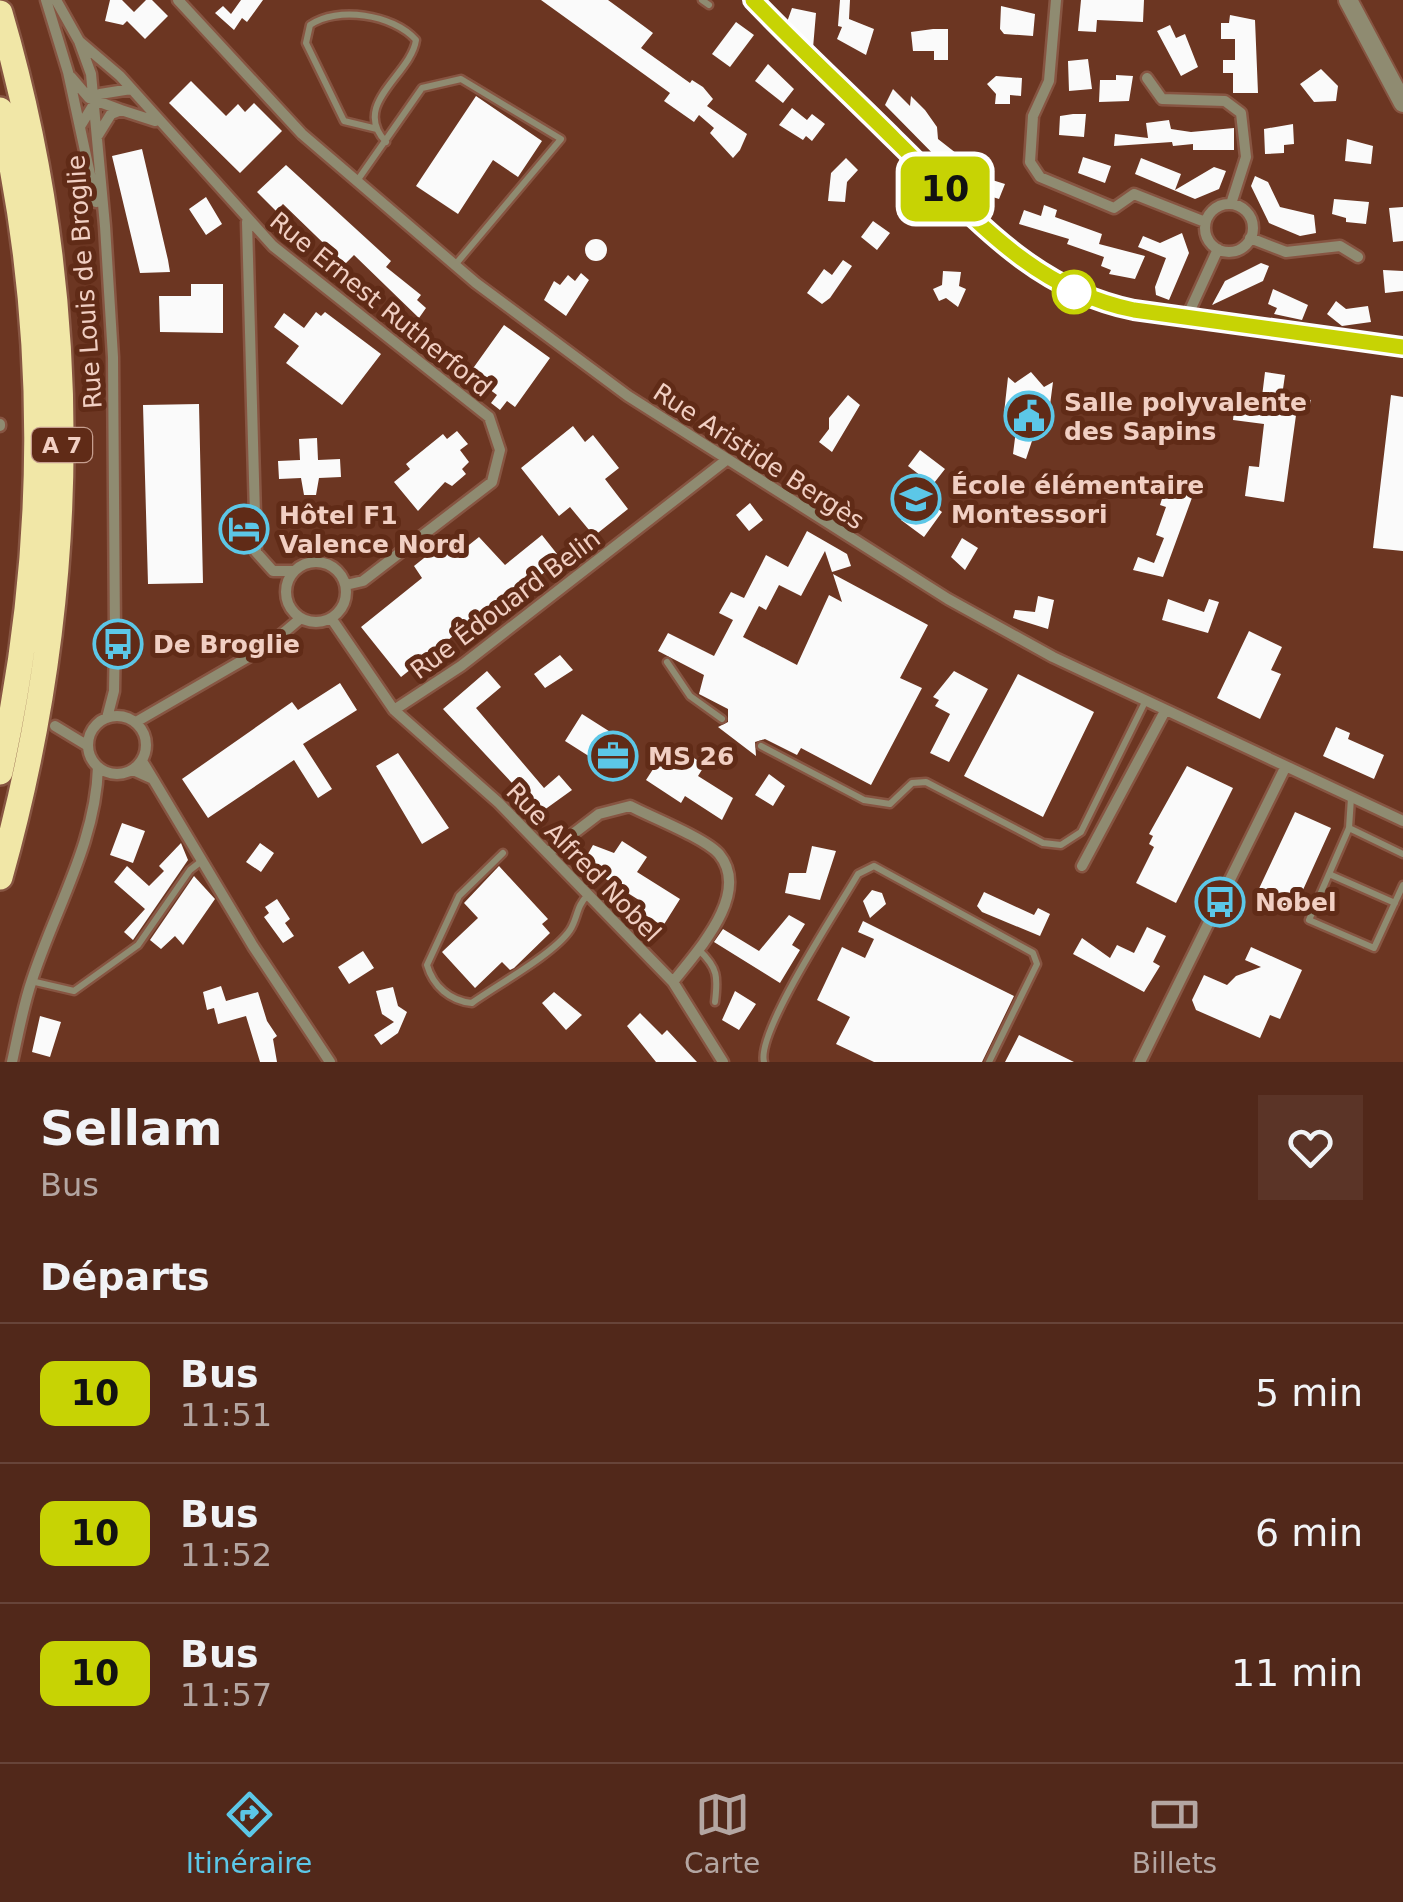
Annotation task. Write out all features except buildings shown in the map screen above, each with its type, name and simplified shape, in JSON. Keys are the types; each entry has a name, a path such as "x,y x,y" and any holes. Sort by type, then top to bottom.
{"highway":[{"name":"A 7","path":"0,13 39,166 57,288 64,406 60,525 49,645 30,753 0,876"},
{"name":"A 7","path":"0,110 31,289 38,408 35,524 24,638 0,772"}],"street":[{"path":"46,0 68,72 104,226"},
{"name":"Rue Louis de Broglie","path":"56,0 80,41 93,100 104,226 113,357 114,691 107,718"},
{"name":"Rue Aristide Bergès","path":"178,0 302,134 455,265 628,396 948,598 1145,702 1403,821"},
{"path":"753,0 1026,266 1091,299 1186,318 1403,346"},
{"path":"1056,0 1049,82 1033,116 1030,162 1040,178 1114,208 1134,194 1206,222"},
{"path":"1348,0 1403,103"},
{"name":"Rue Ernest Rutherford","path":"80,41 131,89 247,222 489,417 500,450 492,482 363,581 346,585"},
{"path":"68,72 93,100 136,112 165,126"},
{"path":"1147,78 1162,100 1225,101 1241,113 1246,157 1232,204"},
{"path":"80,127 93,100 113,90 131,89"},
{"path":"95,141 110,114 121,110"},
{"path":"1232,204 1250,216 1250,238 1240,249 1218,249 1207,238 1206,222 1212,210 1232,204"},
{"path":"247,222 256,552 273,572 293,572 319,561 340,572 346,585 342,609 332,618 316,622 300,618 286,596 293,572"},
{"path":"1250,238 1286,252 1340,246 1358,257"},
{"path":"1186,318 1218,249"},
{"name":"Rue Édouard Belin","path":"332,618 394,710 462,666 725,460"},
{"path":"140,727 161,708 269,644 300,618"},
{"name":"Rue Louis de Broglie","path":"114,691 122,716"},
{"name":"Rue Alfred Nobel","path":"394,710 499,802 673,982 723,1062"},
{"path":"1082,866 1164,711"},
{"path":"12,1062 31,981 97,797 112,774 137,765 146,747 140,727 122,716 107,718 91,733 88,746"},
{"path":"55,726 88,746 98,767 97,797"},
{"path":"69,732 91,733"},
{"path":"137,765 154,779 253,946 330,1062"},
{"path":"98,767 112,774"},
{"path":"1140,1062 1285,768"},
{"path":"548,853 600,814 630,806 718,853 729,878 727,902 673,982"}],"lane":[{"path":"376,129 378,97 414,54 416,40 406,28 374,18 324,15 310,25 306,42 344,120 376,129 386,142"},
{"path":"357,181 422,88 460,78 561,139 455,265"},
{"path":"667,662 690,696 722,720"},
{"path":"761,746 864,800 890,804 912,783 926,782 1042,843 1061,846 1082,832 1145,702"},
{"path":"1352,798 1348,828 1309,920 1374,948 1403,885"},
{"path":"1348,828 1403,854"},
{"path":"503,853 460,896 427,966 431,980 459,1002 472,1003 552,946 570,930 578,904 588,895"},
{"path":"31,981 74,992 138,945 190,870 204,859"},
{"path":"764,1062 761,1050 778,1012 858,874 874,866 1033,953 1037,964 1028,987 989,1062"},
{"path":"1329,874 1395,903"},
{"path":"698,950 715,966 719,981 716,1002"}],"bus line":[{"name":"10","path":"753,0 995,240 1044,278 1112,306 1403,347"}],"place":[{"name":"Salle polyvalente des Sapins","path":"1029,416"},
{"name":"École élémentaire Montessori","path":"916,499"},
{"name":"Hôtel F1 Valence Nord","path":"244,529"},
{"name":"De Broglie","path":"118,644"},
{"name":"MS 26","path":"613,756"},
{"name":"Nobel","path":"1220,902"}]}
